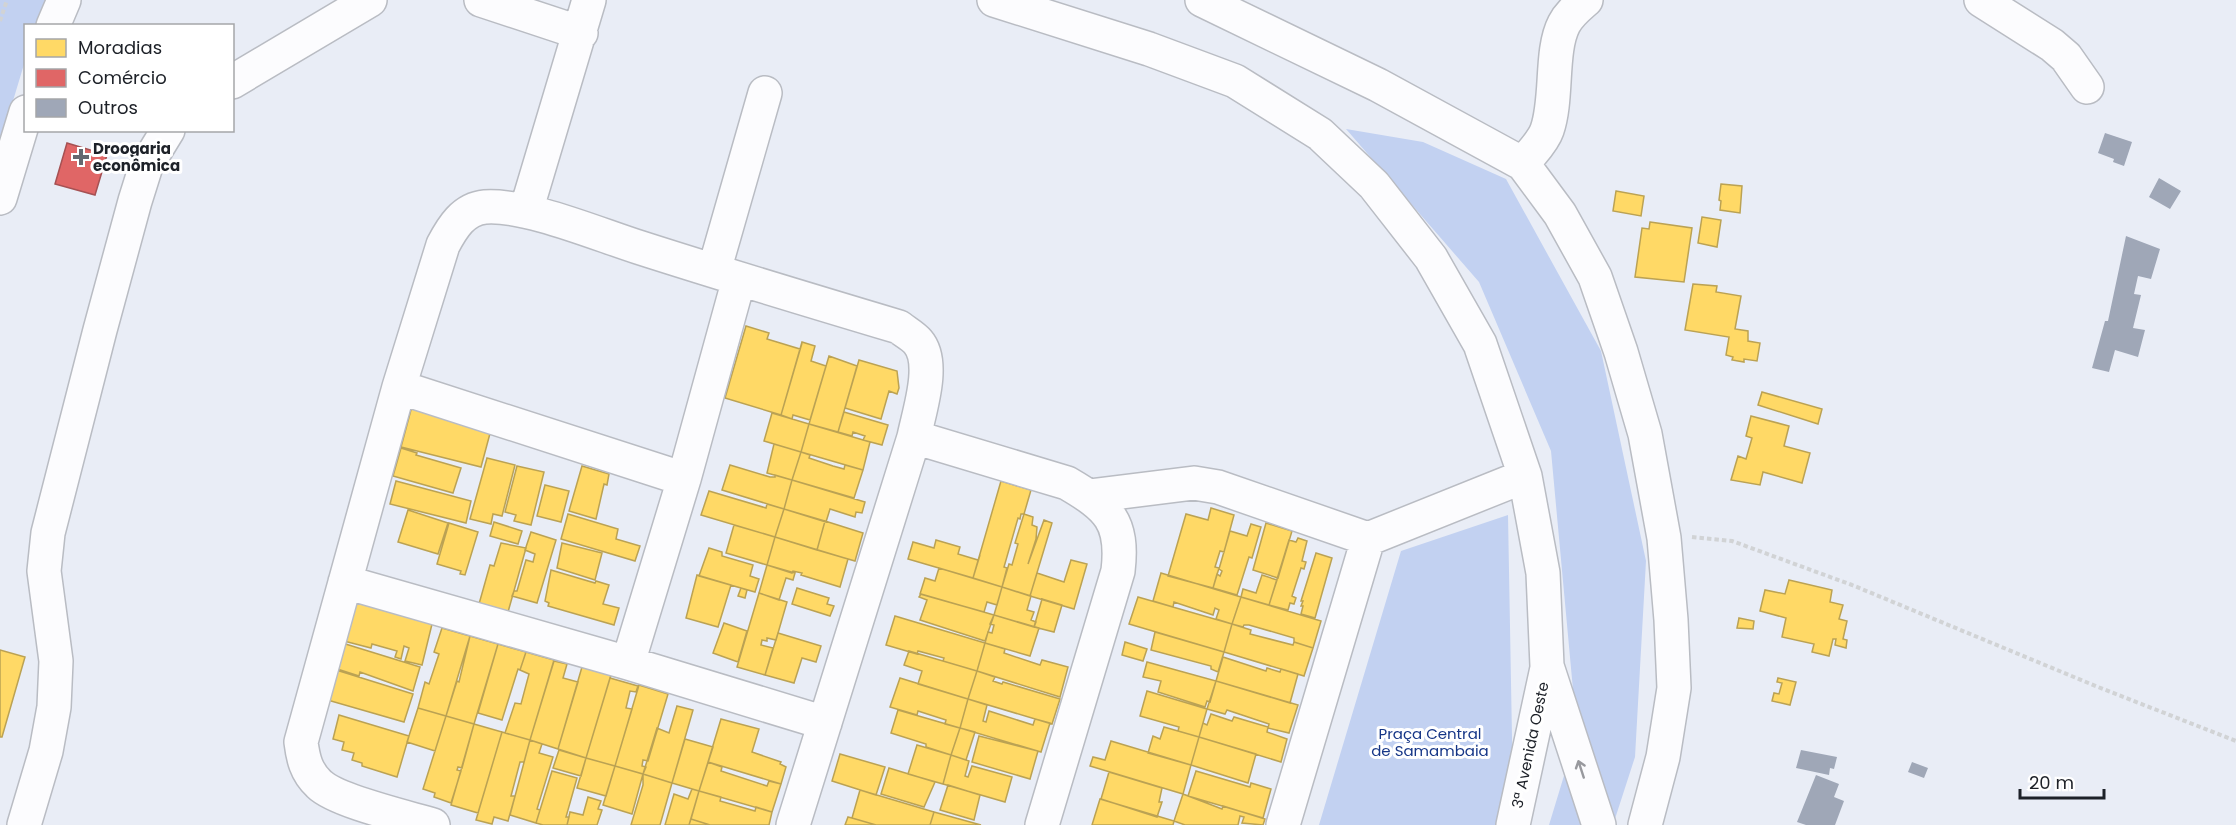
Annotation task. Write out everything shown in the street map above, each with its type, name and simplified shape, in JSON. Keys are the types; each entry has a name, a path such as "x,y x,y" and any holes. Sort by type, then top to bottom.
{"street":[{"path":"54,24 64,0"},
{"path":"234,81 370,0"},
{"path":"481,0 581,33"},
{"path":"526,211 589,0"},
{"path":"994,0 1149,49 1235,81 1320,134 1374,185 1431,258 1480,344 1525,476 1543,573 1547,666 1599,825"},
{"path":"1202,0 1378,85 1522,165 1560,214 1595,277 1622,352 1645,434 1664,538 1674,688 1663,757 1645,825"},
{"path":"1522,165 1546,134 1552,113 1558,42 1563,24 1586,0"},
{"path":"1981,0 2052,45 2066,57 2087,87"},
{"path":"628,663 684,479 765,93"},
{"path":"0,198 24,119"},
{"path":"24,825 46,751 54,707 56,661 44,571 48,533 135,201 146,166 167,132"},
{"path":"432,825 335,795 318,784 303,763 301,742 399,387 443,245 454,224 466,213 484,207 526,211 899,327 918,342 925,358 926,379 914,437 793,825"},
{"path":"399,387 684,479"},
{"path":"914,437 1067,483 1089,496 1109,514 1117,530 1120,549 1118,570 1042,825"},
{"path":"1089,496 1194,483 1203,484 1218,487 1368,538 1525,476"},
{"path":"1283,825 1368,538"},
{"path":"345,582 628,663 825,723"},
{"name":"3ª Avenida Oeste","path":"1513,825 1547,666"}],"path":[{"path":"0,21 7,0"},
{"path":"1664,538 1704,537 1732,541 1759,550 1852,585 2098,687 2236,741"}],"green space":[{"path":"0,0 46,0 36,24 24,24 24,64 0,144"},
{"path":"1346,129 1423,142 1506,179 1601,351 1646,561 1635,757 1613,825 1549,825 1577,733 1551,451 1479,282"},
{"name":"Praça Central de Samambaia","path":"1508,515 1513,793 1502,825 1319,825 1401,551"}],"building: Moradias":[{"path":"1721,184 1742,186 1740,213 1720,210"},
{"path":"1616,191 1644,196 1641,216 1613,211"},
{"path":"1702,217 1721,220 1717,247 1698,243"},
{"path":"1650,222 1692,228 1684,282 1635,277 1642,228 1649,229"},
{"path":"1693,284 1717,286 1716,292 1741,296 1735,329 1748,331 1748,341 1760,343 1757,361 1732,360 1733,357 1726,355 1729,337 1685,330"},
{"path":"746,326 769,333 767,339 800,349 802,343 781,415 725,398"},
{"path":"802,342 815,346 811,361 826,366 810,420 793,415 792,419 781,415"},
{"path":"829,356 857,366 838,432 809,424"},
{"path":"859,360 897,371 899,388 897,394 889,391 881,419 845,408"},
{"path":"1762,392 1822,409 1818,424 1758,405"},
{"path":"412,406 492,426 481,467 401,447"},
{"path":"844,412 888,425 882,445 863,440 865,436 853,432 852,436 838,432"},
{"path":"772,413 809,424 801,452 764,441"},
{"path":"1751,416 1789,426 1784,446 1810,453 1802,483 1763,472 1760,485 1731,480 1738,456 1746,459 1752,438 1746,436"},
{"path":"809,424 870,442 863,470 801,452"},
{"path":"774,444 801,452 792,480 767,473"},
{"path":"401,448 417,453 416,455 461,468 453,493 393,476"},
{"path":"801,452 810,455 809,458 833,466 844,469 845,465 863,470 854,498 792,480"},
{"path":"487,458 515,465 502,516 493,514 491,524 470,519"},
{"path":"730,465 770,477 775,477 775,475 792,480 784,509 722,490"},
{"path":"517,466 544,472 531,525 514,521 516,515 505,512"},
{"path":"582,466 609,474 607,485 604,484 596,519 569,511"},
{"path":"792,480 865,502 862,513 856,512 855,517 830,509 826,522 784,509"},
{"path":"396,481 471,501 466,523 390,504"},
{"path":"1001,481 1031,490 1024,514 1021,514 1020,519 1018,518 1004,567 1007,568 1002,587 973,578"},
{"path":"545,485 569,491 561,522 537,516"},
{"path":"709,491 766,508 767,504 784,509 775,537 701,515"},
{"path":"1211,508 1234,515 1224,552 1220,551 1215,567 1219,568 1213,588 1168,576 1186,514 1208,520"},
{"path":"784,509 825,521 817,550 775,537"},
{"path":"408,510 448,523 438,554 398,542"},
{"path":"568,514 618,529 616,539 640,546 635,561 561,539"},
{"path":"1024,514 1033,517 1032,525 1037,527 1036,539 1028,564 1044,520 1052,523 1030,596 1002,587 1009,564 1012,565 1018,544 1015,543"},
{"path":"825,521 863,533 855,561 817,550"},
{"path":"494,522 522,531 518,544 490,536"},
{"path":"449,523 478,532 465,575 460,574 461,571 437,564"},
{"path":"1266,523 1292,531 1278,578 1253,570"},
{"path":"1251,524 1261,527 1252,558 1249,557 1237,595 1213,588 1217,574 1220,576 1222,571 1219,569 1230,531 1247,536"},
{"path":"734,525 775,537 767,565 726,553"},
{"path":"531,532 556,540 537,603 512,596 514,591 517,591 526,560 533,562 535,554 525,550"},
{"path":"775,537 848,559 840,587 801,575 802,573 793,571 792,573 767,565"},
{"path":"1298,538 1307,541 1302,561 1306,562 1304,569 1301,568 1292,596 1296,598 1294,604 1290,603 1288,610 1269,605 1289,540 1296,542"},
{"path":"936,540 960,547 958,554 978,560 980,555 973,578 908,559 913,542 934,548"},
{"path":"501,543 526,548 508,612 479,604 490,565 494,566"},
{"path":"562,543 602,553 595,580 557,568"},
{"path":"709,548 722,552 722,556 753,565 750,576 759,579 755,592 699,576"},
{"path":"1316,553 1332,558 1315,618 1301,614 1303,601 1301,601"},
{"path":"1071,560 1087,564 1074,609 1030,596 1037,573 1064,582"},
{"path":"767,565 795,573 793,580 786,578 779,600 759,593"},
{"path":"939,568 1002,587 997,605 987,602 984,612 920,594 925,578 935,581"},
{"path":"551,570 609,585 603,604 619,608 614,625 548,606 549,603 545,601"},
{"path":"1161,573 1241,597 1232,624 1216,619 1219,610 1215,608 1213,615 1174,602 1173,607 1153,601"},
{"path":"697,575 731,585 718,627 686,618"},
{"path":"1262,575 1277,580 1269,605 1241,597 1243,589 1256,593"},
{"path":"1789,580 1832,590 1830,602 1843,605 1839,619 1847,621 1843,639 1847,640 1846,648 1835,645 1836,639 1833,639 1829,656 1812,652 1814,644 1782,637 1786,618 1760,611 1765,590 1785,594"},
{"path":"1002,587 1031,596 1027,610 1034,612 1031,620 1036,622 1034,627 994,615"},
{"path":"741,588 747,590 745,598 738,596"},
{"path":"797,588 829,598 827,604 834,606 830,616 792,604"},
{"path":"354,589 434,616 422,665 405,661 409,648 404,646 401,659 395,657 397,651 372,644 371,648 340,640"},
{"path":"759,593 787,602 776,640 767,638 767,641 762,640 761,645 773,648 765,675 737,667"},
{"path":"921,594 994,615 985,641 920,620 927,600 919,597"},
{"path":"1138,597 1232,624 1224,652 1129,624"},
{"path":"1241,597 1321,621 1313,648 1294,642 1294,638 1249,625 1243,627 1232,624"},
{"path":"1042,599 1062,605 1054,632 1034,627"},
{"path":"994,615 1039,628 1030,656 985,643 988,632 992,633 994,625 990,624"},
{"path":"895,616 985,643 977,671 943,661 944,658 918,651 917,654 886,645"},
{"path":"1739,618 1754,621 1753,629 1737,628"},
{"path":"724,623 747,631 738,662 713,653"},
{"path":"1232,624 1251,630 1250,634 1313,648 1304,676 1224,652"},
{"path":"442,628 470,636 446,716 418,708 425,682 429,684 439,654 434,652"},
{"path":"1155,632 1224,652 1218,672 1211,669 1211,666 1151,650"},
{"path":"778,633 821,646 816,662 802,658 794,683 765,675"},
{"path":"470,636 498,644 474,724 446,716 457,681 459,682"},
{"path":"339,642 420,667 413,691 360,672 359,676 331,667"},
{"path":"1125,642 1147,649 1143,661 1122,655"},
{"path":"985,643 1005,649 1004,653 1040,665 1042,660 1068,667 1060,697 977,671"},
{"path":"498,644 526,652 520,670 518,669 502,720 478,713"},
{"path":"0,650 25,657 2,737 0,737"},
{"path":"909,651 977,671 968,699 918,684 922,671 904,665"},
{"path":"526,652 554,660 530,740 505,733 515,703 521,704 529,674 520,670"},
{"path":"1223,657 1266,671 1267,668 1280,672 1281,669 1298,674 1290,703 1216,681"},
{"path":"554,661 567,664 563,678 578,682 558,749 530,740"},
{"path":"1147,662 1216,681 1210,702 1207,701 1205,707 1158,692 1161,681 1143,677"},
{"path":"582,667 611,675 586,758 558,749"},
{"path":"333,669 413,694 404,722 324,699"},
{"path":"977,671 995,677 993,681 1060,699 1052,724 968,699"},
{"path":"610,678 638,686 636,692 630,691 626,708 632,709 615,766 586,758"},
{"path":"900,678 968,699 960,728 945,724 946,720 918,711 917,715 890,707"},
{"path":"1778,678 1796,682 1790,705 1772,701 1774,693 1779,694 1782,683 1777,682"},
{"path":"1216,681 1298,705 1289,733 1268,728 1269,724 1227,710 1225,714 1207,709"},
{"path":"639,685 668,694 648,761 643,760 642,766 646,767 643,774 615,766"},
{"path":"1147,691 1207,709 1199,737 1178,731 1179,727 1140,716"},
{"path":"968,699 987,705 983,721 986,722 989,711 1033,725 1035,719 1050,723 1041,752 960,728"},
{"path":"677,706 693,710 672,783 643,774 657,728 669,733"},
{"path":"418,708 446,716 435,751 407,742"},
{"path":"898,710 960,728 951,755 891,733"},
{"path":"1211,714 1232,721 1234,717 1268,727 1267,732 1287,739 1281,762 1199,737 1203,723 1207,725"},
{"path":"339,715 409,736 397,777 362,766 362,763 352,760 354,753 342,750 344,742 333,739"},
{"path":"446,716 474,724 462,768 458,767 457,770 461,771 451,803 434,797 435,793 423,789"},
{"path":"721,719 759,729 752,752 781,762 780,764 786,767 781,784 708,762"},
{"path":"474,724 502,732 478,813 451,805"},
{"path":"1164,727 1199,737 1191,765 1148,753 1153,736 1160,739"},
{"path":"960,728 975,732 966,760 951,755"},
{"path":"502,732 530,740 524,762 520,762 511,796 515,796 508,821 494,817 492,824 476,820"},
{"path":"979,736 1038,751 1030,779 972,762"},
{"path":"1199,737 1256,754 1248,783 1191,765"},
{"path":"685,739 713,747 699,791 672,783"},
{"path":"530,740 542,744 539,753 553,757 537,809 540,810 536,823 510,815"},
{"path":"1111,741 1191,765 1183,794 1090,766 1093,757 1105,760"},
{"path":"917,745 951,755 943,784 908,774"},
{"path":"559,750 586,758 581,776 553,768"},
{"path":"840,754 885,767 876,795 832,781"},
{"path":"951,755 969,761 965,776 968,777 972,766 1012,777 1005,802 943,784"},
{"path":"586,758 615,766 606,796 577,788"},
{"path":"708,762 722,767 721,771 767,786 769,781 781,784 772,812 699,791"},
{"path":"615,766 643,774 632,814 603,805"},
{"path":"889,768 935,782 924,807 881,794"},
{"path":"552,771 577,778 566,817 569,817 567,825 536,823"},
{"path":"1196,771 1250,787 1251,783 1271,789 1263,818 1188,796"},
{"path":"1109,772 1162,788 1159,802 1162,802 1157,817 1101,799"},
{"path":"643,774 672,783 660,825 631,825 643,785"},
{"path":"948,785 980,795 974,820 940,810"},
{"path":"692,789 699,791 689,825 665,825 674,794 688,799"},
{"path":"860,790 934,812 930,825 876,825 852,818"},
{"path":"699,791 721,797 720,801 755,811 756,807 772,812 769,825 710,825 691,819"},
{"path":"1183,794 1222,809 1223,806 1265,819 1263,825 1242,823 1244,817 1240,816 1238,825 1185,825 1174,821"},
{"path":"588,797 601,801 598,809 602,810 597,825 567,825 570,812 583,815"},
{"path":"1100,799 1174,821 1173,825 1092,825"},
{"path":"934,812 981,825 930,825"},
{"path":"848,817 852,818 876,825 845,825"},
{"path":"691,819 710,825 689,825"}],"building: Comércio":[{"path":"67,143 107,155 95,195 55,184"}],"building: Outros":[{"path":"2105,133 2132,142 2124,166 2098,153"},
{"path":"2159,178 2181,191 2170,209 2149,197"},
{"path":"2126,236 2160,249 2151,279 2138,276 2134,294 2141,295 2133,328 2145,330 2138,357 2115,350 2109,372 2092,368 2105,321 2108,321"},
{"path":"1801,750 1837,757 1834,769 1830,768 1829,775 1796,768"},
{"path":"1912,762 1928,768 1924,778 1908,772"},
{"path":"1816,775 1839,784 1834,797 1844,801 1835,825 1806,825 1797,822"}],"place":[{"name":"Droogaria econômica","path":"81,157"}]}
